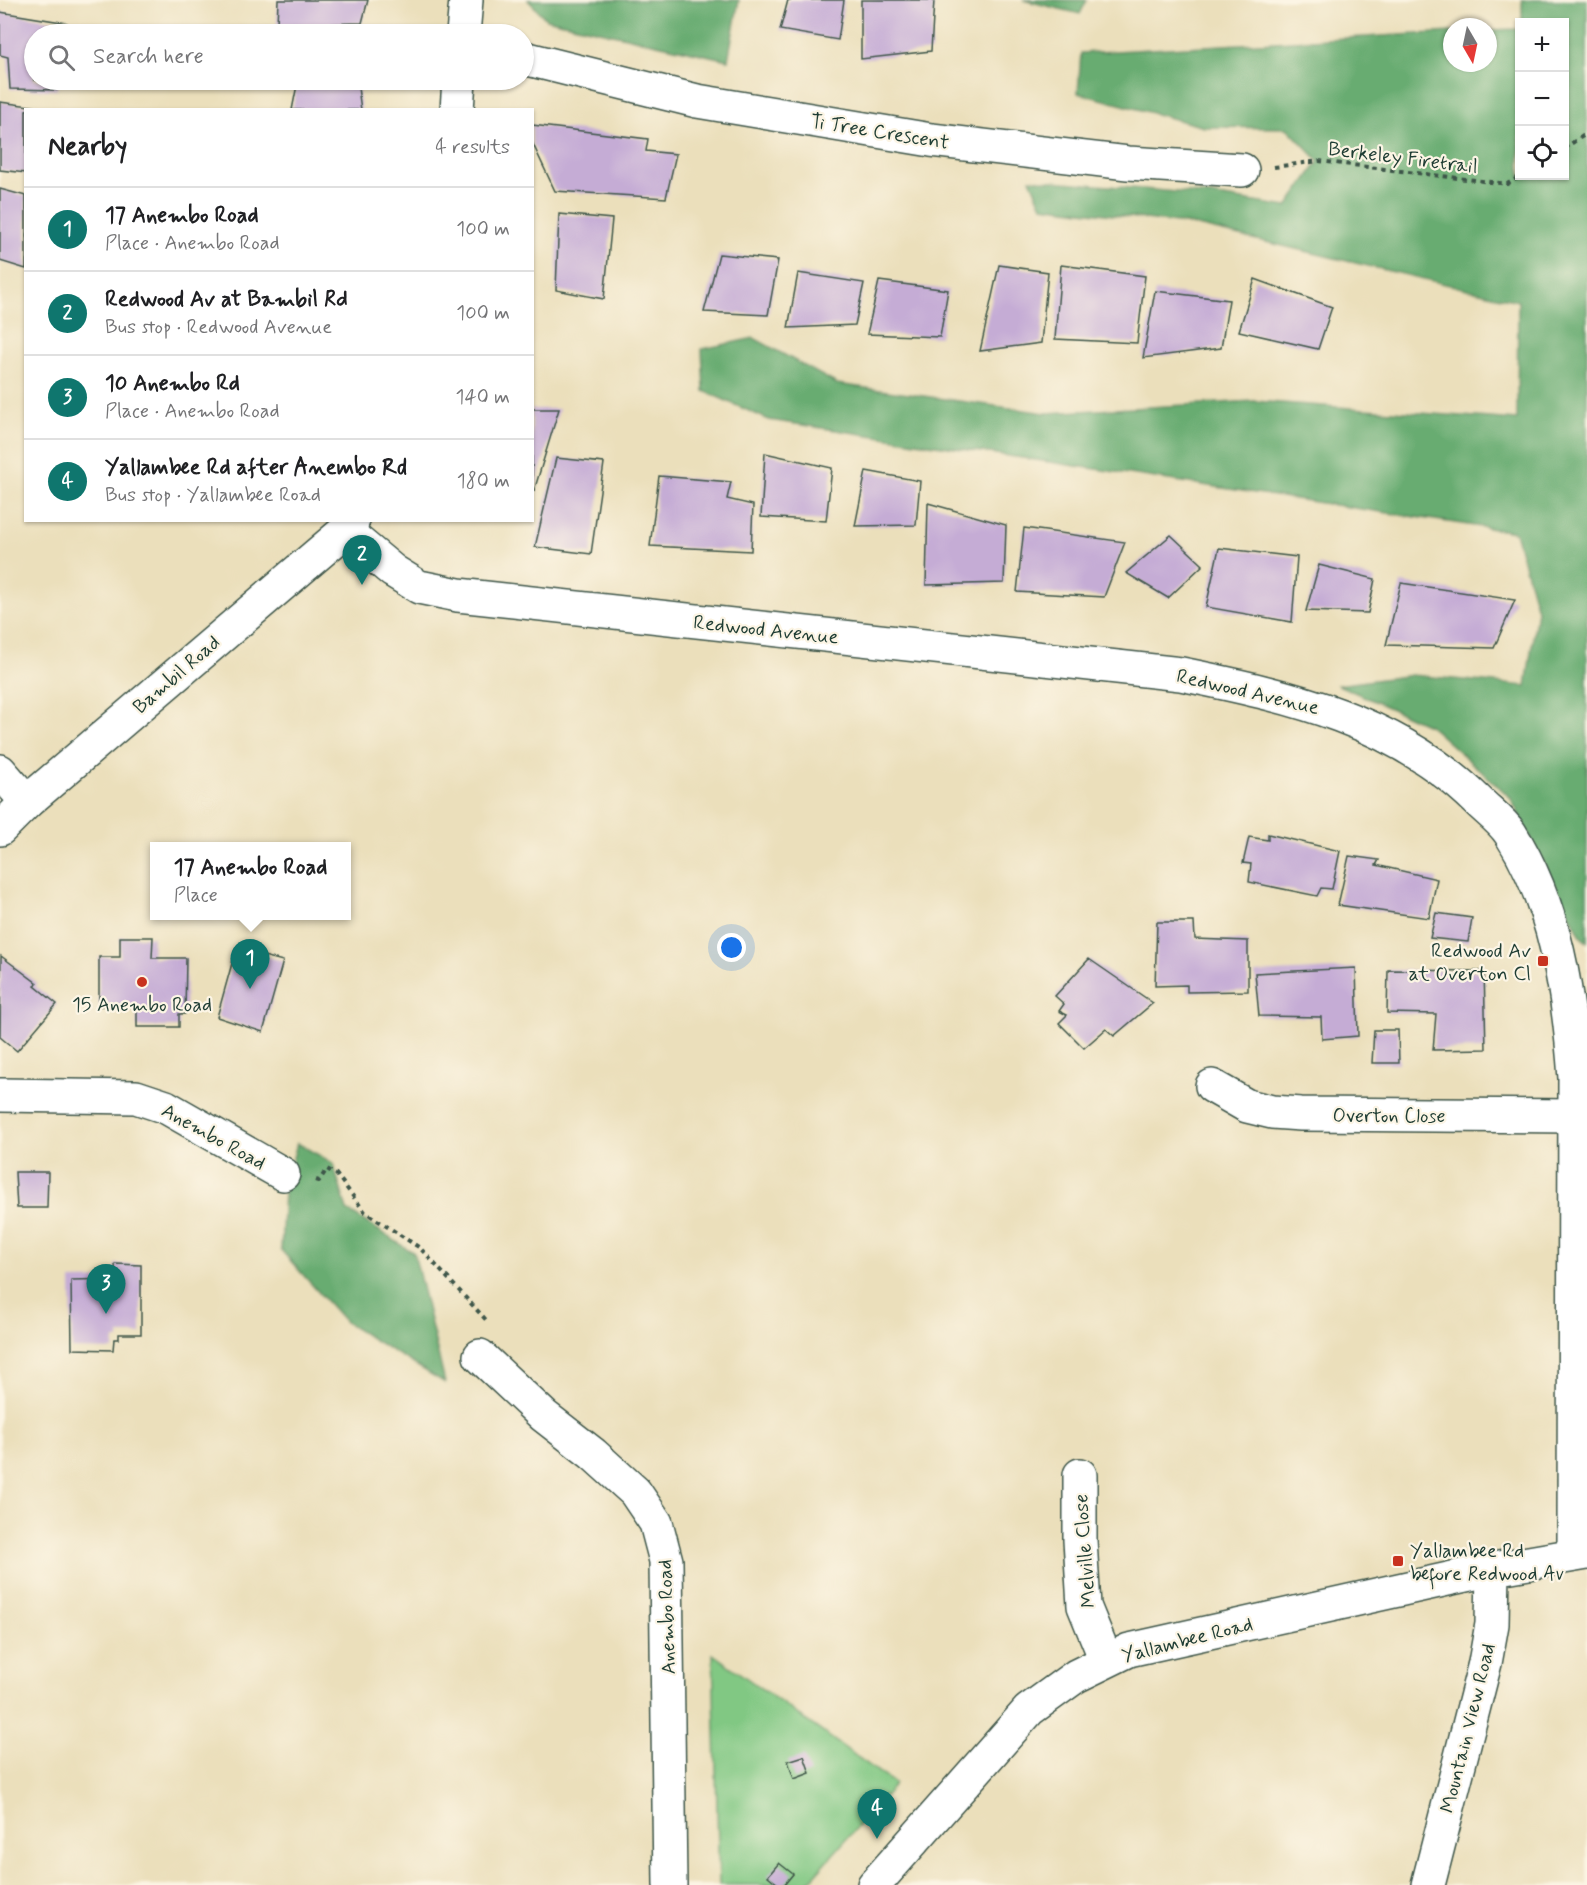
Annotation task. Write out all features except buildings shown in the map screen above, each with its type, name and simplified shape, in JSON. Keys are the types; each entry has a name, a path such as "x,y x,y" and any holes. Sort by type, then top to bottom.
{"street":[{"path":"464,24 466,0"},
{"name":"Ti Tree Crescent","path":"534,60 697,101 931,140 1128,163 1242,170"},
{"path":"457,108 458,90"},
{"name":"Bambil Road","path":"0,829 27,802 349,526"},
{"name":"Redwood Avenue","path":"349,526 393,572 419,586 458,595 1181,674 1264,690 1331,711 1394,738 1463,786 1509,832 1534,880 1551,926 1563,977 1571,1034 1581,1079 1573,1116 1580,1554"},
{"path":"0,771 27,802"},
{"name":"Overton Close","path":"1212,1086 1247,1106 1272,1112 1573,1116"},
{"name":"Anembo Road","path":"0,1095 136,1097 166,1107 283,1174"},
{"name":"Anembo Road","path":"480,1356 544,1416 593,1454 635,1492 656,1522 666,1560 670,1885"},
{"name":"Melville Close","path":"1080,1475 1080,1540 1084,1606 1106,1660"},
{"name":"Yallambee Road","path":"873,1885 1029,1710 1076,1676 1106,1660 1140,1648 1493,1569 1580,1554"},
{"name":"Mountain View Road","path":"1428,1885 1485,1663 1492,1624 1493,1569"}],"path":[{"path":"1569,145 1587,136"},
{"name":"Berkeley Firetrail","path":"1242,170 1319,161 1507,184 1515,179"},
{"path":"336,1173 365,1212 420,1248 497,1333 480,1356"}],"green space":[{"path":"528,0 739,0 728,60 546,19"},
{"path":"1023,0 1087,0 1080,14"},
{"path":"1522,0 1587,0 1587,942 1582,938 1510,797 1430,726 1338,685 1412,675 1526,686 1537,610 1515,532 769,420 704,391 702,349 754,338 837,384 1046,413 1254,401 1517,420 1518,301 1193,225 1042,206 1030,179 1211,195 1287,207 1319,161 1287,128 1204,127 1078,93 1081,53 1443,33 1443,72 1497,72 1497,30 1515,29 1515,180 1569,180 1569,18 1522,18"},
{"path":"297,1143 333,1163 347,1210 414,1253 445,1383 346,1323 281,1250 284,1191"},
{"path":"713,1654 895,1784 806,1885 719,1885"}],"place":[{"name":"Redwood Av at Bambil Rd","path":"362,585"},
{"name":"Redwood Av at Overton Cl","path":"1543,961"},
{"name":"15 Anembo Road","path":"142,982"},
{"name":"17 Anembo Road","path":"250,989"},
{"name":"10 Anembo Rd","path":"106,1314"},
{"name":"Yallambee Rd before Redwood Av","path":"1398,1561"},
{"name":"Yallambee Rd after Anembo Rd","path":"877,1839"}]}
